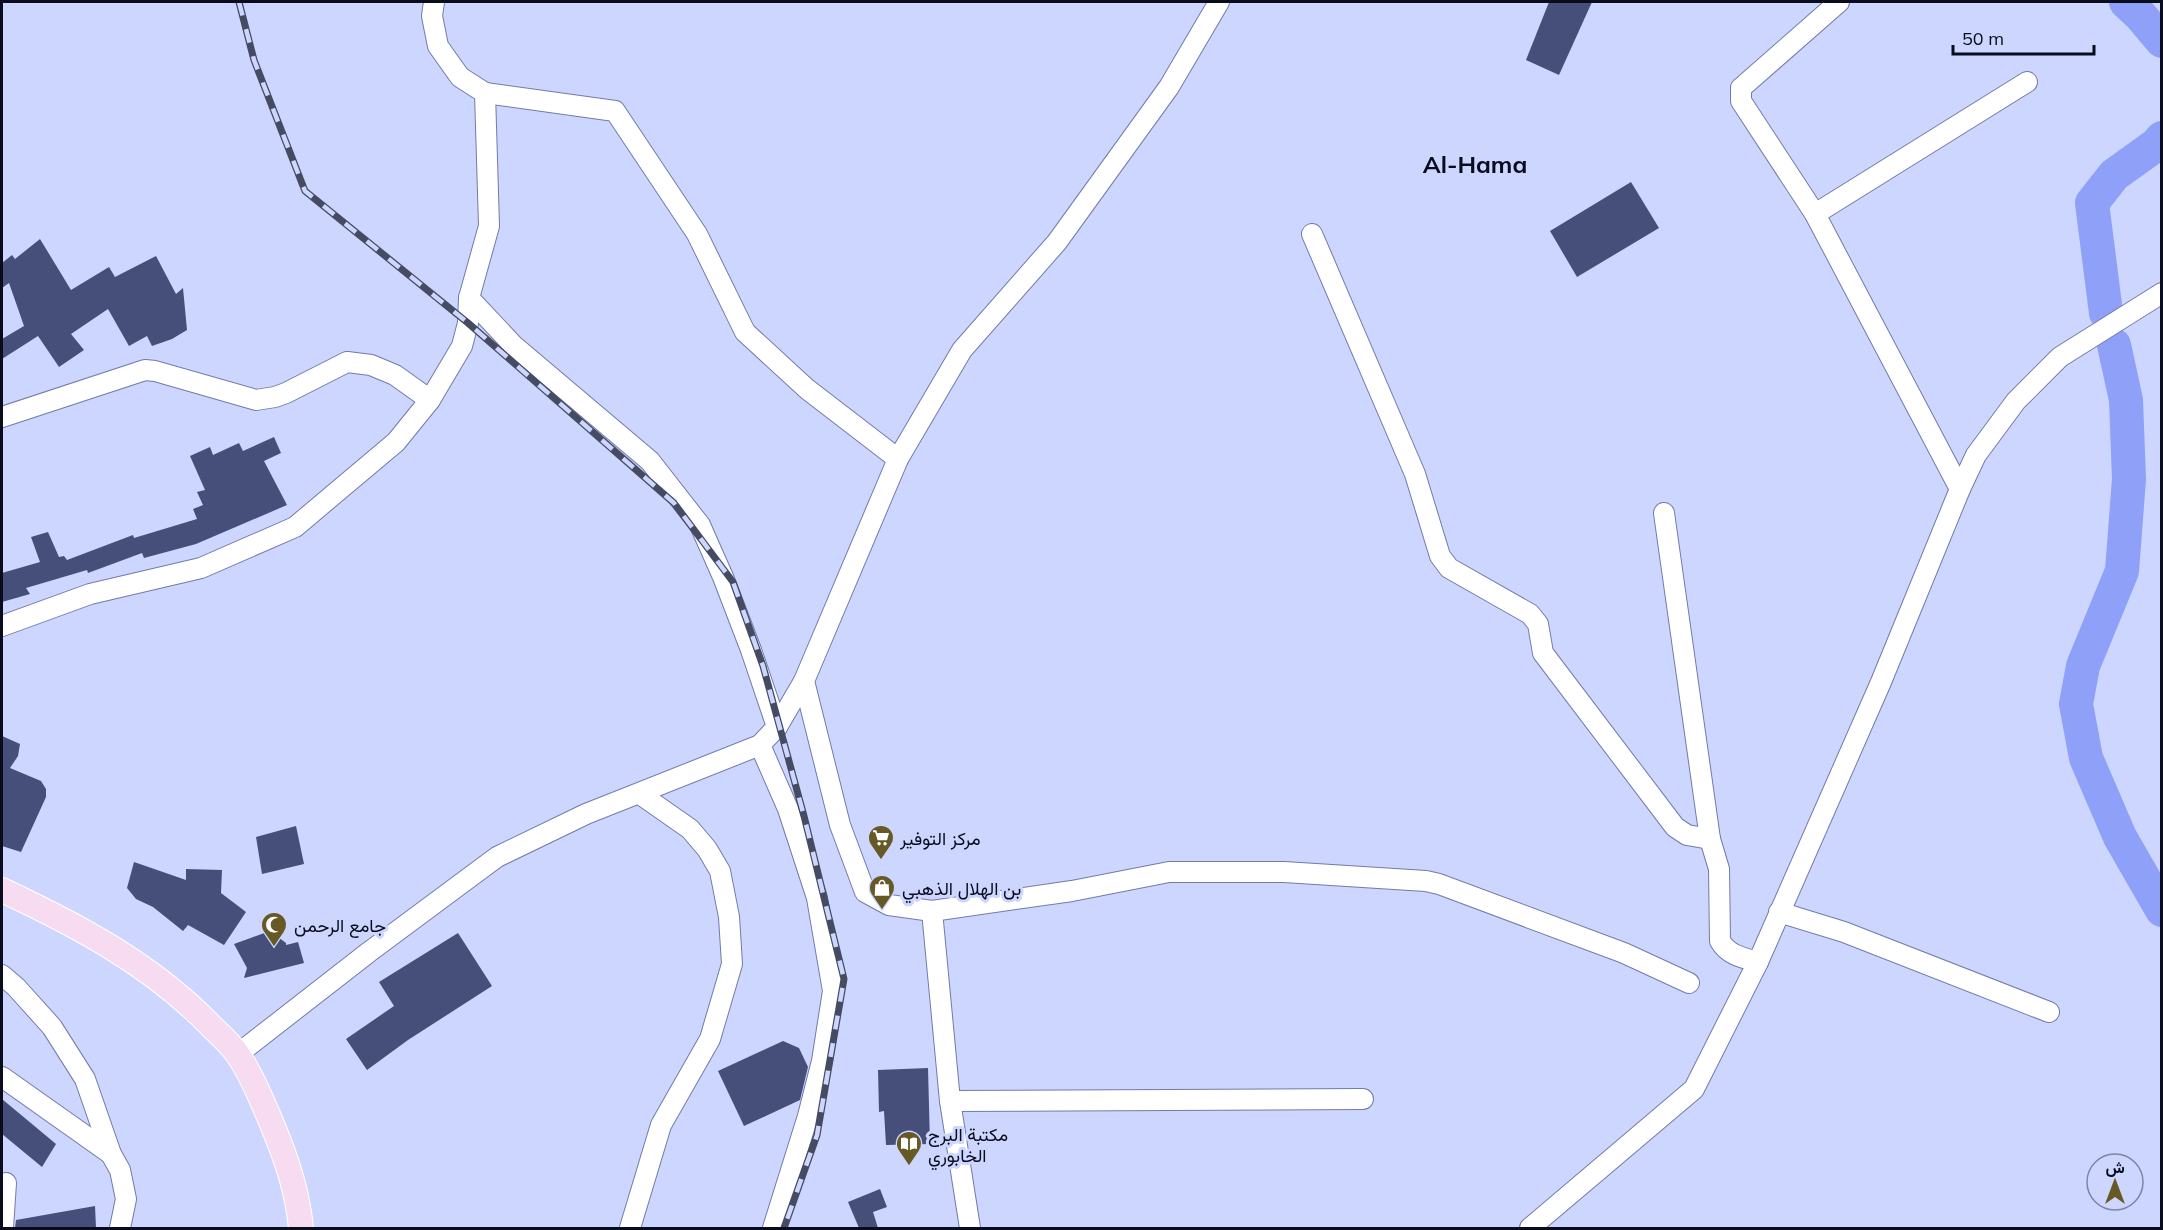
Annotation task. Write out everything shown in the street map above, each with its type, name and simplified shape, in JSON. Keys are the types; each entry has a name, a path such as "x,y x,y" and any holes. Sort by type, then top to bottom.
{"main road":[{"path":"2,890 46,910 149,970 189,1003 238,1054 258,1091 283,1147 299,1207 301,1228"}],"street":[{"path":"434,2 432,16 438,46 460,77 485,93 615,111 697,234 746,332 807,389 898,459"},
{"path":"238,1054 369,952 497,857 586,814 760,745 777,727 804,681 898,459 962,350 1057,242 1169,87 1219,2"},
{"path":"1839,2 1741,88 1741,101 1815,214 1960,489"},
{"path":"1815,214 2026,82"},
{"path":"2,626 90,594 201,568 295,527 396,442 430,400 462,346 468,323 469,298 489,226 485,93"},
{"path":"1312,234 1415,474 1440,556 1449,568 1530,615 1538,624 1543,653 1675,827 1687,835 1710,839"},
{"path":"1530,1228 1694,1089 1758,962 1881,682 1976,455 2016,401 2060,357 2162,293"},
{"path":"469,298 514,346 650,461 700,525 751,650 777,727"},
{"path":"2,417 145,370 256,400 286,393 347,362 371,365 395,375 430,400"},
{"path":"1664,513 1710,839 1719,869 1720,941 1724,948 1735,955 1758,962"},
{"path":"804,681 840,825 865,892 889,905 932,910 1072,891 1169,872 1284,872 1426,881 1440,884 1624,953 1689,983"},
{"path":"760,745 788,809 817,898 833,991 822,1061 808,1116 773,1228"},
{"path":"630,1228 661,1125 710,1039 732,964 729,917 720,871 707,849 690,829 640,794"},
{"path":"932,910 950,1101 970,1228"},
{"path":"1779,912 1844,932 2049,1012"},
{"path":"2,975 52,1027 86,1079 111,1154 120,1170 126,1199 120,1228"},
{"path":"2,1077 111,1154"},
{"path":"950,1101 1363,1100"},
{"path":"3,1228 6,1183"}],"building":[{"path":"1549,2 1592,2 1559,75 1526,60"},
{"path":"1631,182 1659,228 1577,277 1550,231"},
{"path":"40,239 71,290 109,267 115,277 156,256 176,294 183,288 187,330 172,339 152,346 147,336 129,346 108,309 71,334 84,350 59,367 38,336 2,359 2,339 24,326 9,283 2,288 2,263 12,255 15,259"},
{"path":"274,437 281,453 264,461 287,505 196,544 144,558 142,553 88,573 87,570 26,588 30,594 2,602 2,573 40,562 31,537 48,532 59,557 64,556 67,560 133,535 134,538 197,519 193,509 203,505 197,492 205,490 190,456 210,447 213,455 239,443 243,451"},
{"path":"2,736 20,744 18,756 10,768 41,781 46,789 46,797 21,852 2,846"},
{"path":"296,826 304,864 262,874 256,837"},
{"path":"134,862 186,880 186,869 222,870 221,893 246,912 224,945 188,925 183,931 153,907 136,899 127,888"},
{"path":"270,931 286,945 298,942 304,963 244,978 247,968 234,944"},
{"path":"458,933 492,986 408,1040 367,1070 346,1039 394,1006 379,982"},
{"path":"783,1041 799,1048 808,1067 800,1100 744,1126 718,1071"},
{"path":"928,1068 930,1144 886,1145 884,1111 879,1112 878,1070"},
{"path":"2,1099 56,1144 42,1167 2,1134"},
{"path":"880,1189 887,1207 873,1212 878,1228 859,1228 848,1202"},
{"path":"95,1206 96,1228 15,1228 16,1220"}],"waterway":[{"path":"2126,2 2162,41"},
{"path":"2106,313 2092,203 2114,175 2162,138"},
{"path":"2114,345 2126,400 2129,479 2122,571 2083,666 2076,704 2086,758 2120,837 2162,910"}],"railway":[{"path":"239,2 254,60 305,191 468,323 674,503 733,582 763,666 804,816 844,979 817,1135 784,1228"}],"place":[{"name":"مركز التوفير","path":"881,861"},
{"name":"بن الهلال الذهبي","path":"882,911"},
{"name":"جامع الرحمن","path":"274,948"},
{"name":"مكتبة البرج الخابوري","path":"909,1167"}],"district":[{"name":"Al-Hama","path":"1475,164"}]}
